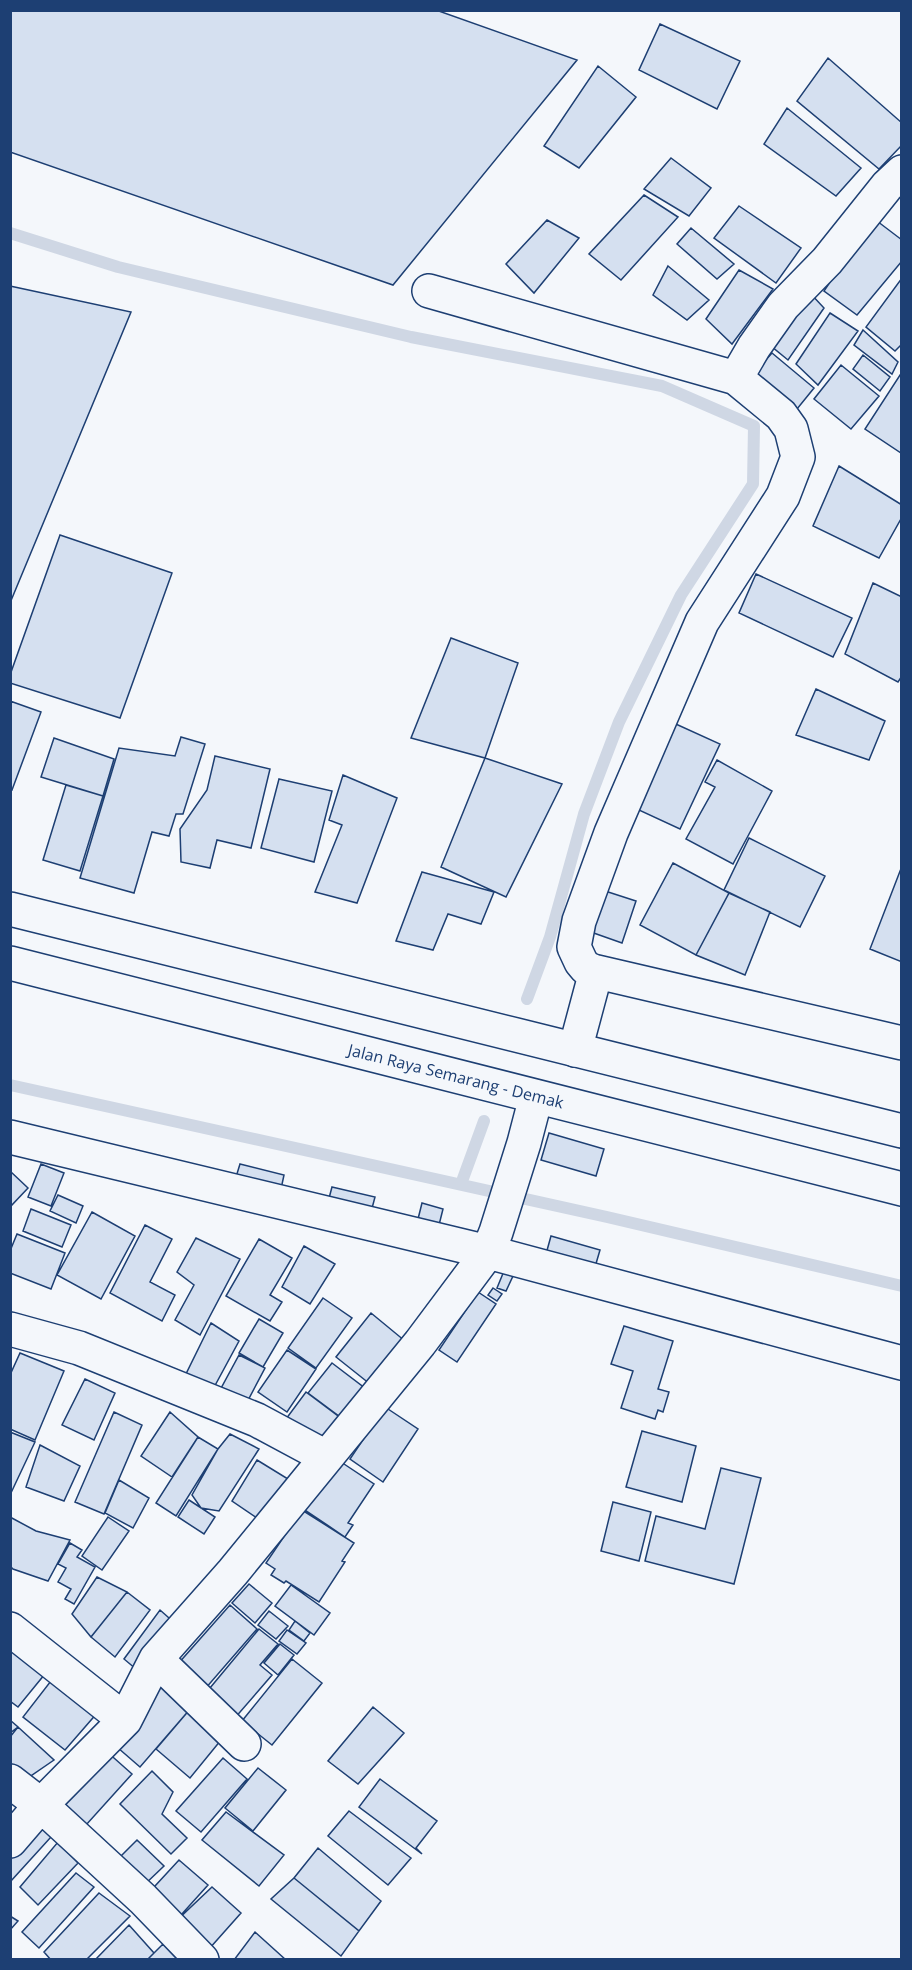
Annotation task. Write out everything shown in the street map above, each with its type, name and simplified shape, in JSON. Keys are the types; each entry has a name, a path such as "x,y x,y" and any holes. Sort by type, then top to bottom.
{"main road":[{"path":"736,378 754,347 783,306 827,261 887,186 902,172"},
{"path":"429,291 736,378 781,415 791,429 798,457 783,496 702,622 611,833 579,921 574,947 581,963 594,975 902,1043"},
{"path":"10,909 902,1131"},
{"name":"Jalan Raya Semarang - Demak","path":"10,963 902,1189"},
{"path":"575,1050 594,975"},
{"path":"10,1840 41,1805 125,1720 156,1659 233,1572 420,1343 492,1242 524,1143 536,1097"},
{"path":"10,1137 492,1242 902,1363"},
{"path":"10,1329 79,1348 256,1420 326,1457"},
{"path":"10,1629 84,1690 125,1720"},
{"path":"156,1659 244,1744"},
{"path":"10,1780 41,1805 143,1899 202,1959"}],"building":[{"path":"10,10 436,10 577,60 393,285 10,152"},
{"path":"660,24 740,61 717,109 639,70"},
{"path":"828,58 902,123 902,145 879,169 797,101"},
{"path":"598,66 636,97 579,168 544,146"},
{"path":"787,108 861,168 836,196 764,144"},
{"path":"671,158 711,188 689,216 644,189"},
{"path":"644,195 678,217 621,280 589,254"},
{"path":"739,206 801,248 776,283 714,238"},
{"path":"873,218 902,240 902,261 857,315 824,291"},
{"path":"547,220 579,238 534,293 506,264"},
{"path":"691,228 734,264 717,279 677,244"},
{"path":"668,266 709,300 687,320 653,295"},
{"path":"739,270 773,289 732,344 706,319"},
{"path":"902,278 902,344 895,351 866,327"},
{"path":"10,286 131,312 10,603"},
{"path":"810,293 824,308 788,360 771,346"},
{"path":"830,313 858,331 818,385 796,364"},
{"path":"863,330 898,362 892,374 854,345"},
{"path":"772,353 814,388 797,409 753,374"},
{"path":"863,355 890,377 880,391 853,369"},
{"path":"841,365 879,396 851,429 814,399"},
{"path":"902,372 902,453 901,453 865,429"},
{"path":"839,466 902,505 902,517 879,558 813,526"},
{"path":"60,535 172,573 120,718 10,683 10,675"},
{"path":"756,574 852,618 833,657 739,613"},
{"path":"873,583 902,597 902,676 898,682 845,654"},
{"path":"451,638 518,663 485,758 411,738"},
{"path":"816,689 885,721 869,760 796,735"},
{"path":"10,701 41,712 12,790 10,789"},
{"path":"667,720 720,744 680,829 628,805"},
{"path":"181,737 205,744 183,814 176,814 169,836 152,832 134,893 80,878 119,748 175,756"},
{"path":"54,738 114,759 103,796 41,777"},
{"path":"215,756 270,769 251,848 217,840 210,868 181,862 180,829 207,790"},
{"path":"485,758 562,784 506,897 441,867"},
{"path":"717,760 772,791 733,864 686,839 715,787 705,782"},
{"path":"343,775 397,798 357,903 315,892 342,825 329,820"},
{"path":"279,779 332,791 314,862 261,848"},
{"path":"66,785 103,796 80,871 43,860"},
{"path":"749,838 825,876 800,927 724,890"},
{"path":"673,863 729,893 696,955 640,925"},
{"path":"902,866 902,962 870,949"},
{"path":"422,872 494,892 481,924 448,914 433,950 396,941"},
{"path":"602,890 636,901 622,943 588,931"},
{"path":"729,893 770,912 745,975 696,955"},
{"path":"549,1133 604,1149 596,1176 541,1160"},
{"path":"41,1164 64,1173 51,1206 28,1197"},
{"path":"240,1164 284,1175 281,1189 236,1177"},
{"path":"10,1171 28,1188 10,1207"},
{"path":"332,1187 375,1197 371,1212 328,1202"},
{"path":"58,1195 83,1206 76,1223 50,1211"},
{"path":"422,1203 443,1209 439,1225 418,1219"},
{"path":"31,1209 71,1225 62,1247 23,1231"},
{"path":"92,1212 135,1236 101,1299 57,1275"},
{"path":"145,1225 172,1239 150,1282 175,1295 162,1321 110,1293"},
{"path":"17,1234 65,1253 51,1289 10,1273 10,1251"},
{"path":"551,1236 600,1250 595,1267 546,1254"},
{"path":"196,1238 240,1259 200,1335 175,1320 194,1285 177,1272"},
{"path":"259,1239 292,1258 270,1295 282,1302 270,1321 226,1296"},
{"path":"304,1246 335,1264 310,1304 282,1287"},
{"path":"504,1271 513,1276 506,1291 497,1288"},
{"path":"493,1288 502,1294 497,1301 488,1295"},
{"path":"478,1292 496,1304 457,1362 439,1350"},
{"path":"323,1298 352,1318 316,1368 288,1348"},
{"path":"371,1313 405,1341 370,1384 336,1357"},
{"path":"259,1319 283,1333 263,1367 239,1353"},
{"path":"211,1323 239,1341 212,1391 184,1378"},
{"path":"624,1326 673,1341 658,1389 669,1392 663,1412 658,1410 655,1419 621,1408 633,1371 611,1364"},
{"path":"287,1350 316,1369 287,1412 258,1392"},
{"path":"20,1353 64,1371 35,1440 10,1429 10,1375"},
{"path":"239,1355 265,1368 245,1406 219,1392"},
{"path":"332,1363 370,1392 347,1422 308,1393"},
{"path":"85,1379 115,1393 94,1440 62,1425"},
{"path":"306,1392 346,1422 326,1446 283,1423"},
{"path":"385,1407 418,1429 383,1482 350,1459"},
{"path":"114,1412 142,1425 104,1514 75,1502"},
{"path":"170,1412 198,1437 172,1477 141,1456"},
{"path":"642,1431 696,1446 682,1502 626,1487"},
{"path":"10,1432 35,1442 10,1495"},
{"path":"230,1434 259,1449 219,1511 201,1508 192,1495 218,1449"},
{"path":"198,1437 218,1449 176,1516 156,1503"},
{"path":"40,1445 80,1466 64,1501 26,1487"},
{"path":"257,1460 288,1479 260,1520 232,1501"},
{"path":"338,1460 374,1484 348,1523 353,1525 345,1537 305,1510"},
{"path":"721,1468 761,1478 734,1584 645,1561 656,1516 705,1529"},
{"path":"119,1480 149,1498 133,1528 105,1513"},
{"path":"189,1500 215,1517 204,1534 178,1517"},
{"path":"613,1502 651,1512 639,1561 601,1551"},
{"path":"302,1510 354,1543 342,1561 345,1562 319,1602 286,1581 284,1583 271,1575 275,1569 266,1563"},
{"path":"10,1517 36,1531 70,1540 48,1581 10,1566"},
{"path":"108,1517 129,1531 102,1570 82,1556"},
{"path":"70,1543 82,1550 77,1557 95,1567 74,1604 65,1599 71,1589 58,1582 66,1568 58,1564"},
{"path":"97,1577 127,1592 91,1637 72,1614"},
{"path":"249,1584 272,1603 255,1623 232,1603"},
{"path":"291,1585 330,1613 314,1635 275,1606"},
{"path":"127,1592 150,1610 115,1657 91,1637"},
{"path":"230,1605 257,1629 205,1689 177,1665"},
{"path":"160,1610 177,1625 136,1669 124,1659"},
{"path":"269,1611 288,1626 276,1639 258,1625"},
{"path":"295,1621 310,1633 304,1641 289,1630"},
{"path":"259,1629 278,1644 260,1665 272,1675 234,1719 205,1694"},
{"path":"287,1630 306,1643 297,1654 279,1641"},
{"path":"10,1637 49,1669 18,1707 10,1701"},
{"path":"280,1644 294,1655 278,1675 264,1663"},
{"path":"292,1659 322,1683 272,1745 242,1721"},
{"path":"54,1677 98,1712 65,1750 23,1717"},
{"path":"161,1682 191,1708 140,1767 110,1741"},
{"path":"373,1707 404,1733 358,1784 328,1761"},
{"path":"191,1708 221,1740 190,1778 156,1749"},
{"path":"10,1720 18,1727 10,1733"},
{"path":"18,1727 54,1760 22,1782 10,1773 10,1737"},
{"path":"105,1750 132,1774 86,1825 58,1801"},
{"path":"223,1758 247,1779 201,1832 176,1811"},
{"path":"258,1768 286,1790 253,1831 225,1808"},
{"path":"152,1771 173,1792 162,1814 187,1838 171,1854 120,1804"},
{"path":"380,1779 437,1821 416,1848 422,1854 359,1807"},
{"path":"349,1811 411,1858 388,1885 328,1836"},
{"path":"226,1812 284,1855 259,1886 202,1840"},
{"path":"40,1822 51,1837 10,1882 10,1853"},
{"path":"137,1840 164,1866 142,1887 116,1861"},
{"path":"58,1842 78,1863 38,1905 20,1887"},
{"path":"318,1848 381,1901 359,1931 294,1878"},
{"path":"179,1860 208,1885 172,1925 143,1899"},
{"path":"76,1873 94,1887 39,1948 22,1932"},
{"path":"294,1878 359,1931 341,1956 271,1899"},
{"path":"212,1887 241,1913 209,1949 172,1925"},
{"path":"99,1893 130,1916 86,1960 51,1960 44,1952"},
{"path":"10,1916 18,1921 10,1930"},
{"path":"129,1925 154,1953 147,1960 95,1960"},
{"path":"255,1932 286,1960 234,1960"},
{"path":"163,1944 178,1960 147,1960"}],"waterway":[{"path":"10,233 118,267 411,337 662,386 754,426 753,484 681,595 619,722 584,814 550,937 527,999"},
{"path":"10,1085 607,1217 902,1286"},
{"path":"461,1184 484,1121"}]}
